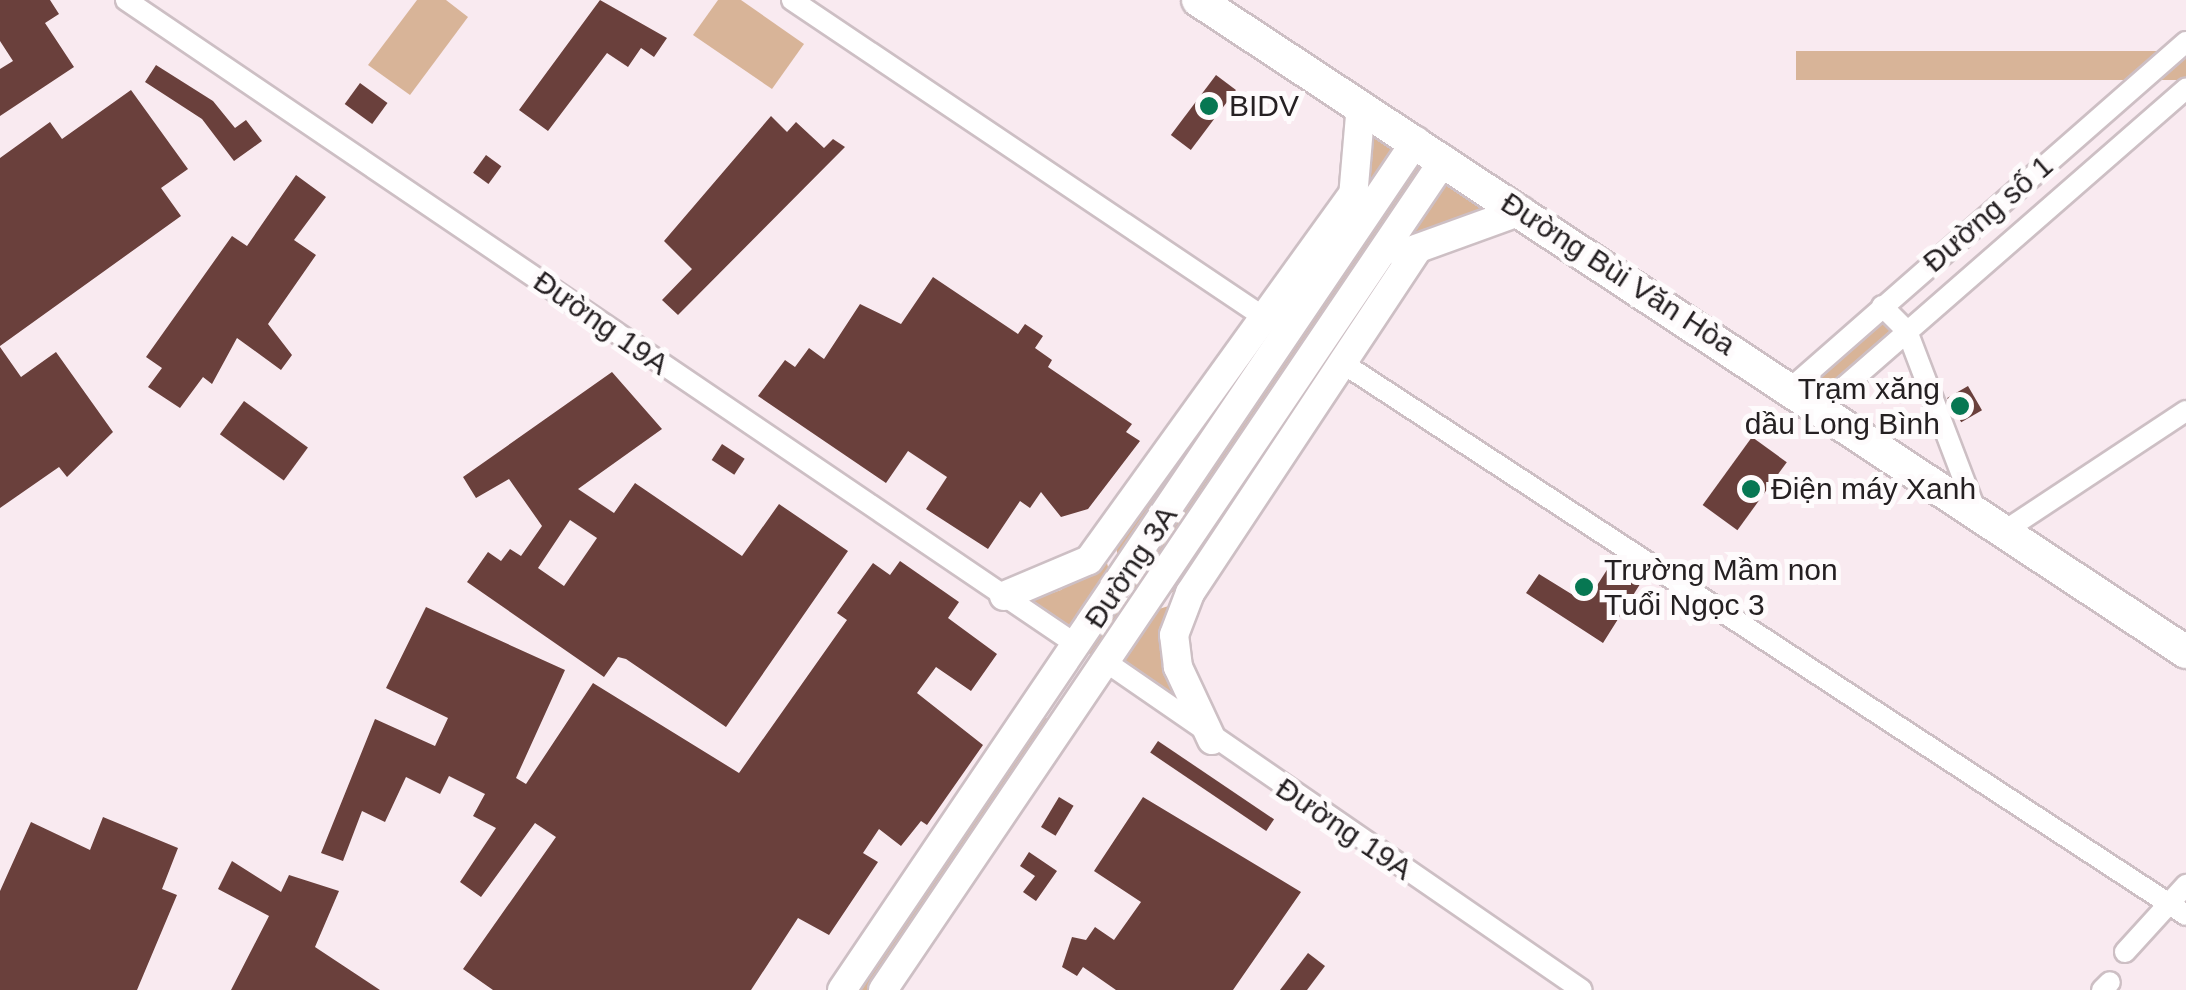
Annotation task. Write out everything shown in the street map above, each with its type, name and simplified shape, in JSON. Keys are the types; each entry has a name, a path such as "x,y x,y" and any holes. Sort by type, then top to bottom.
{"main road":[{"name":"Đường Bùi Văn Hòa","path":"1198,0 1972,504 2186,652"}],"street":[{"name":"Đường 19A","path":"126,0 1078,645"},
{"path":"802,3 1265,318"},
{"name":"Đường số 1","path":"1791,388 2186,42"},
{"name":"Đường số 1","path":"1820,408 2186,89"},
{"path":"1349,246 1362,105"},
{"name":"Đường 3A","path":"842,990 1349,246 1416,141"},
{"name":"Đường 3A","path":"883,990 1150,606 1444,160"},
{"name":"Đường 3A","path":"1004,596 1055,581 1108,534 1354,193"},
{"path":"1377,263 1522,211"},
{"name":"Đường 3A","path":"1212,740 1178,666 1174,635 1190,594 1418,249"},
{"path":"1882,306 1906,331 1972,504"},
{"path":"1344,364 2178,908"},
{"path":"2008,528 2186,411"},
{"path":"1108,534 1119,586 1150,606 1190,594"},
{"path":"1078,645 1109,664"},
{"name":"Đường 19A","path":"1109,664 1212,740 1582,990"},
{"path":"2125,952 2178,908 2186,885"}],"shaded area":[{"path":"417,0 446,0 468,17 410,95 368,65"},
{"path":"718,0 741,0 804,44 772,89 693,35"},
{"path":"1796,51 2186,51 2186,80 1796,80"},
{"path":"1370,123 1402,144 1359,204"},
{"path":"1419,156 1429,163 1144,595 1131,587"},
{"path":"1447,174 1499,209 1398,249"},
{"path":"1345,224 1120,567 1115,542"},
{"path":"1396,262 1181,590 1169,593 1387,266"},
{"path":"1881,315 1897,331 1824,405 1807,389"},
{"path":"1105,555 1111,579 1070,639 1020,604 1061,590"},
{"path":"1124,596 1137,605 1099,660 1086,651"},
{"path":"1175,604 1182,710 1118,670 1159,609"},
{"path":"1042,715 1054,723 870,990 855,990"}],"building":[{"path":"0,0 50,0 59,14 45,23 74,67 0,116 0,69 13,61 0,41"},
{"path":"600,0 667,38 654,57 641,48 628,67 607,53 548,131 519,110"},
{"path":"156,65 213,101 235,128 246,120 262,141 234,161 202,119 145,82"},
{"name":"BIDV","path":"1216,75 1236,90 1191,150 1171,135"},
{"path":"360,83 388,103 372,124 345,104"},
{"path":"131,90 188,169 161,188 181,216 0,346 0,158 50,122 62,139"},
{"path":"771,116 787,132 796,122 824,148 833,139 845,147 678,315 662,300 692,269 664,241"},
{"path":"486,155 501,166 488,184 473,173"},
{"path":"296,175 326,197 294,240 316,255 268,324 292,355 281,370 237,338 212,384 203,377 180,408 148,387 162,368 146,357 232,236 247,246"},
{"path":"933,277 1018,334 1025,324 1043,336 1035,348 1052,360 1048,367 1132,424 1126,432 1140,441 1088,509 1061,517 1041,492 1030,508 1020,501 988,549 926,509 947,477 908,451 886,483 758,396 785,360 795,367 809,348 824,359 860,304 901,324"},
{"path":"0,347 21,377 56,352 113,432 67,477 59,467 0,508"},
{"path":"612,372 662,429 578,489 614,513 635,483 742,556 779,504 848,551 726,727 626,659 618,657 604,677 467,582 488,552 501,561 510,549 521,556 542,526 509,479 476,498 463,477","holes":["570,520 597,538 564,586 538,568"]},
{"path":"1968,386 1982,410 1961,422 1947,398"},
{"path":"244,401 308,447 284,481 220,434"},
{"path":"1752,437 1787,462 1737,530 1703,505"},
{"path":"722,444 745,459 734,475 712,460"},
{"path":"900,561 959,602 948,618 997,654 971,691 936,667 917,693 983,745 927,825 921,821 901,846 879,829 863,853 878,862 829,935 798,918 751,990 493,990 463,969 556,837 535,823 481,897 460,882 496,828 473,816 485,794 449,776 440,794 406,777 385,822 362,811 343,861 321,853 375,719 435,746 448,718 386,688 426,607 565,670 516,778 526,784 593,683 739,773 847,620 837,613 873,563 890,575"},
{"path":"1612,562 1642,581 1603,643 1526,593 1539,574 1573,595 1596,587"},
{"path":"1158,741 1274,819 1266,831 1150,753"},
{"path":"1059,797 1074,806 1056,836 1041,827"},
{"path":"1143,797 1301,892 1233,990 1116,990 1083,967 1077,976 1062,967 1072,937 1086,940 1095,927 1114,940 1141,902 1094,871"},
{"path":"103,817 178,848 162,889 177,895 137,990 0,990 0,891 31,822 90,850"},
{"path":"1029,852 1057,871 1036,901 1023,892 1035,876 1020,866"},
{"path":"232,861 281,892 289,875 339,891 315,947 380,990 231,990 269,916 218,889"},
{"path":"1308,953 1325,966 1307,990 1280,990"}],"place":[{"name":"BIDV","path":"1209,106"},
{"name":"Trạm xăng dầu Long Bình","path":"1960,406"},
{"name":"Điện máy Xanh","path":"1751,489"},
{"name":"Trường Mầm non Tuổi Ngọc 3","path":"1584,587"}]}
